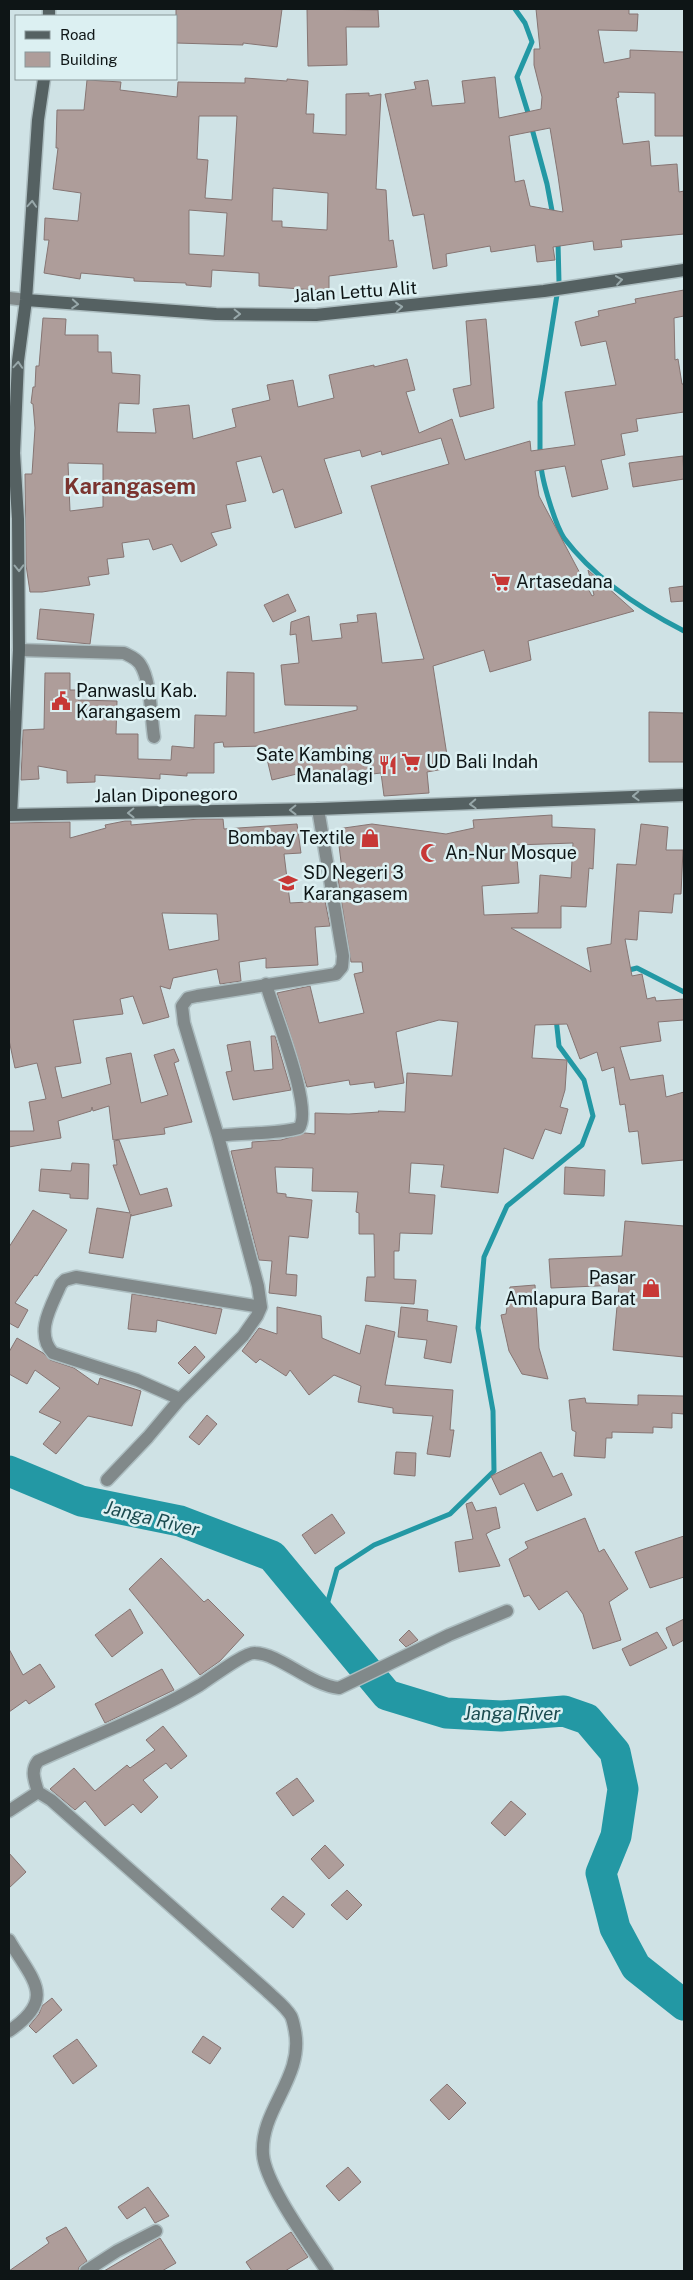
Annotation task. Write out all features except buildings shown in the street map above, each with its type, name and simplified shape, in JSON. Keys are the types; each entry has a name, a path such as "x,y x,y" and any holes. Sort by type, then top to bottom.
{"street":[{"path":"10,815 19,650 14,518 14,453 18,361 26,300 38,120 44,80"},
{"name":"Jalan Lettu Alit","path":"26,300 216,314 316,315 544,291 684,270"},
{"path":"9,298 26,300"},
{"path":"19,650 124,653 133,657 140,663 145,675 154,737"},
{"name":"Jalan Diponegoro","path":"10,815 318,809 684,795"},
{"path":"107,1480 148,1437 180,1399 243,1336 261,1307 262,1299 218,1136 184,1023 182,1006 188,998 197,996 336,974 343,963 342,940 318,809"},
{"path":"218,1136 290,1130 299,1128 304,1119 299,1085 266,984"},
{"path":"180,1399 137,1380 53,1353 47,1347 44,1330 61,1284 65,1280 76,1277 261,1307"},
{"path":"327,2271 277,2193 263,2156 267,2126 291,2075 295,2056 296,2040 292,2017 280,2003 51,1800 38,1792 33,1774 34,1766 38,1761 186,1693 224,1670 244,1655 253,1652 265,1654 330,1687 339,1688 448,1635 507,1612"},
{"path":"9,1811 38,1792"},
{"path":"9,1940 37,1989 38,2000 36,2007 9,2031"},
{"path":"86,2271 156,2231"}],"waterway":[{"path":"515,9 525,23 532,42 517,77 529,116"},
{"path":"531,125 547,184 553,216"},
{"path":"540,456 540,402 559,282 558,242"},
{"path":"541,465 553,513 564,538 576,553 604,579 634,602 684,631"},
{"path":"625,971 637,968 684,992"},
{"path":"323,1619 337,1569 374,1545 450,1514 494,1471 493,1411 478,1328 484,1257 507,1206 582,1145 593,1116 584,1080 559,1046 556,1018"},
{"name":"Janga River","path":"9,1471 81,1501 180,1521 272,1556 387,1695 446,1713 501,1716 564,1711 587,1719 615,1752 623,1789 616,1836 601,1873 615,1928 636,1967 684,2005"}],"place":[{"name":"Artasedana","path":"501,582"},
{"name":"Panwaslu Kab. Karangasem","path":"61,701"},
{"name":"UD Bali Indah","path":"411,762"},
{"name":"Sate Kambing Manalagi","path":"388,765"},
{"name":"Bombay Textile","path":"370,838"},
{"name":"An-Nur Mosque","path":"430,853"},
{"name":"SD Negeri 3 Karangasem","path":"288,883"},
{"name":"Pasar Amlapura Barat","path":"651,1288"}],"district":[{"name":"Karangasem","path":"130,486"}]}
